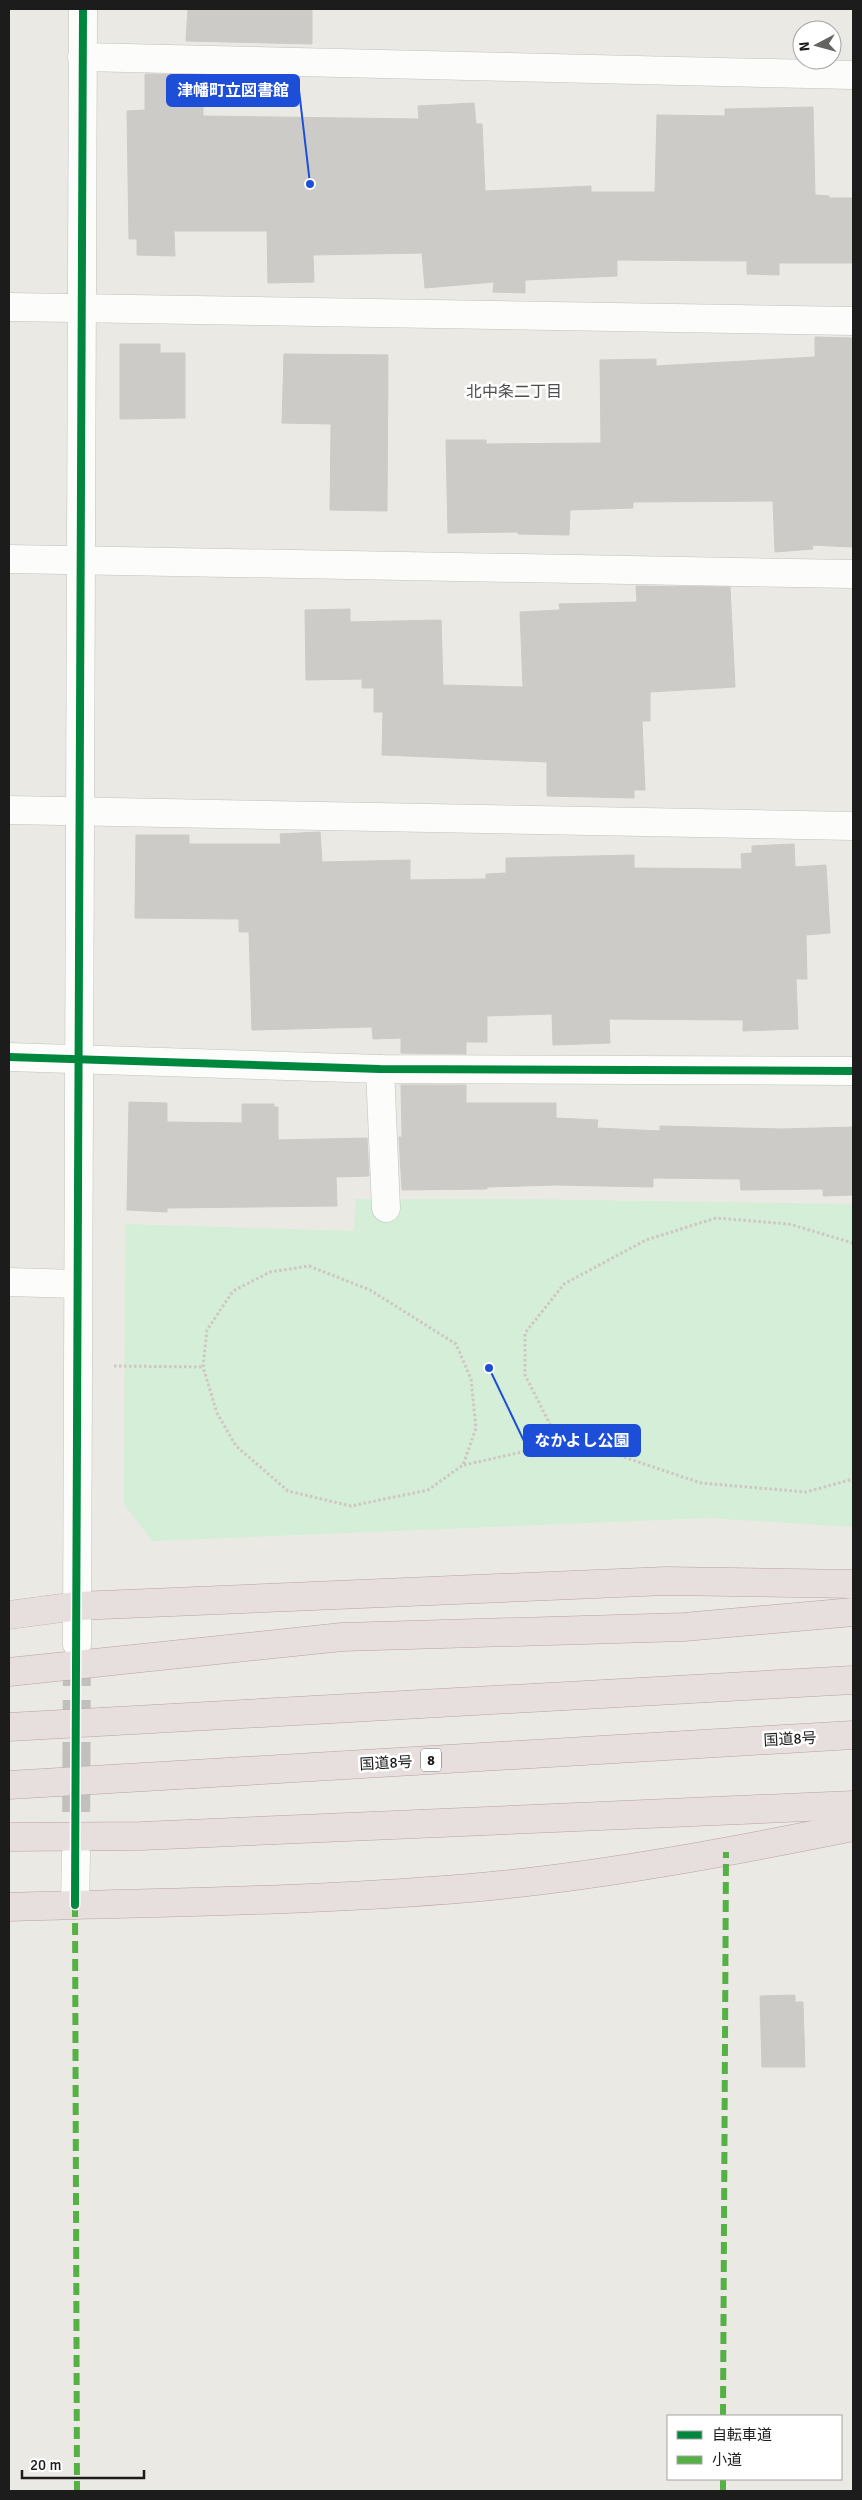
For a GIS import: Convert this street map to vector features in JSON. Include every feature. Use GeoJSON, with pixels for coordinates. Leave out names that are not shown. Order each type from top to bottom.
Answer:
{"type":"FeatureCollection","features":[{"type":"Feature","properties":{"kind":"highway"},"geometry":{"type":"LineString","coordinates":[[9,1615],[77,1606],[666,1581],[853,1584]]}},
{"type":"Feature","properties":{"kind":"highway"},"geometry":{"type":"LineString","coordinates":[[9,1672],[342,1637],[684,1627],[853,1612]]}},
{"type":"Feature","properties":{"kind":"highway"},"geometry":{"type":"LineString","coordinates":[[9,1727],[853,1680]]}},
{"type":"Feature","properties":{"kind":"highway","name":"国道8号"},"geometry":{"type":"LineString","coordinates":[[9,1786],[853,1735]]}},
{"type":"Feature","properties":{"kind":"highway"},"geometry":{"type":"LineString","coordinates":[[9,1837],[140,1836],[853,1805]]}},
{"type":"Feature","properties":{"kind":"highway"},"geometry":{"type":"LineString","coordinates":[[9,1907],[329,1897],[492,1886],[636,1867],[853,1827]]}},
{"type":"Feature","properties":{"kind":"street"},"geometry":{"type":"LineString","coordinates":[[77,1644],[83,9]]}},
{"type":"Feature","properties":{"kind":"street"},"geometry":{"type":"LineString","coordinates":[[82,57],[853,75]]}},
{"type":"Feature","properties":{"kind":"street"},"geometry":{"type":"LineString","coordinates":[[9,307],[853,321]]}},
{"type":"Feature","properties":{"kind":"street"},"geometry":{"type":"LineString","coordinates":[[9,559],[853,574]]}},
{"type":"Feature","properties":{"kind":"street"},"geometry":{"type":"LineString","coordinates":[[9,810],[853,826]]}},
{"type":"Feature","properties":{"kind":"street"},"geometry":{"type":"LineString","coordinates":[[9,1057],[380,1069],[853,1071]]}},
{"type":"Feature","properties":{"kind":"street"},"geometry":{"type":"LineString","coordinates":[[380,1069],[386,1208]]}},
{"type":"Feature","properties":{"kind":"street"},"geometry":{"type":"LineString","coordinates":[[9,1282],[77,1284]]}},
{"type":"Feature","properties":{"kind":"street"},"geometry":{"type":"LineString","coordinates":[[75,1905],[76,1854]]}},
{"type":"Feature","properties":{"kind":"path"},"geometry":{"type":"LineString","coordinates":[[853,1243],[789,1224],[716,1218],[646,1240],[564,1284],[525,1333],[525,1375],[555,1434],[700,1483],[806,1492],[853,1479]]}},
{"type":"Feature","properties":{"kind":"path"},"geometry":{"type":"LineString","coordinates":[[463,1465],[476,1428],[471,1379],[456,1344],[370,1290],[309,1266],[270,1272],[233,1291],[207,1330],[203,1367],[217,1413],[236,1446],[288,1491],[351,1506],[428,1490],[463,1465],[522,1452],[555,1434]]}},
{"type":"Feature","properties":{"kind":"path"},"geometry":{"type":"LineString","coordinates":[[110,1366],[203,1367]]}},
{"type":"Feature","properties":{"kind":"green space"},"geometry":{"type":"Polygon","coordinates":[[[356,1199],[516,1199],[853,1204],[853,1527],[708,1518],[152,1541],[124,1504],[125,1224],[354,1231],[356,1199]]]}},
{"type":"Feature","properties":{"kind":"building"},"geometry":{"type":"Polygon","coordinates":[[[188,9],[312,9],[312,44],[186,41],[188,9]]]}},
{"type":"Feature","properties":{"kind":"building"},"geometry":{"type":"Polygon","coordinates":[[[145,74],[203,75],[203,116],[419,119],[418,106],[474,103],[476,124],[482,124],[485,191],[591,186],[591,192],[655,192],[657,115],[725,116],[725,109],[813,107],[815,195],[829,196],[829,198],[853,198],[853,263],[779,263],[779,275],[747,274],[747,261],[617,260],[617,276],[525,280],[525,293],[493,292],[494,282],[425,288],[422,253],[313,255],[314,282],[268,283],[267,231],[174,231],[175,256],[137,255],[137,239],[129,239],[127,111],[145,110],[145,74]]]}},
{"type":"Feature","properties":{"kind":"building"},"geometry":{"type":"Polygon","coordinates":[[[815,337],[853,338],[853,547],[812,545],[813,549],[775,552],[773,501],[633,502],[633,508],[570,510],[569,535],[518,534],[518,532],[448,533],[446,440],[486,440],[486,444],[601,443],[600,360],[656,359],[656,366],[815,357],[815,337]]]}},
{"type":"Feature","properties":{"kind":"building"},"geometry":{"type":"Polygon","coordinates":[[[120,344],[160,344],[160,353],[185,353],[185,418],[120,419],[120,344]]]}},
{"type":"Feature","properties":{"kind":"building"},"geometry":{"type":"Polygon","coordinates":[[[284,354],[388,355],[387,511],[330,510],[331,424],[282,423],[284,354]]]}},
{"type":"Feature","properties":{"kind":"building"},"geometry":{"type":"Polygon","coordinates":[[[636,586],[730,587],[735,687],[650,692],[650,721],[642,721],[645,790],[634,790],[634,798],[547,796],[547,762],[382,755],[383,712],[374,712],[374,688],[362,688],[362,679],[306,680],[305,610],[350,609],[350,622],[441,620],[443,685],[523,687],[520,612],[560,610],[559,604],[637,602],[636,586]]]}},
{"type":"Feature","properties":{"kind":"building"},"geometry":{"type":"Polygon","coordinates":[[[320,832],[322,862],[410,860],[410,880],[486,879],[486,874],[506,873],[506,858],[634,855],[634,868],[742,869],[741,854],[752,853],[752,846],[794,844],[795,867],[826,865],[830,933],[806,935],[807,979],[796,979],[798,1029],[743,1031],[743,1020],[609,1019],[610,1043],[553,1045],[552,1014],[487,1016],[487,1042],[466,1042],[466,1054],[401,1053],[401,1038],[373,1039],[372,1027],[252,1030],[249,932],[239,932],[239,919],[135,918],[136,835],[189,835],[189,844],[281,844],[280,834],[320,832]]]}},
{"type":"Feature","properties":{"kind":"building"},"geometry":{"type":"Polygon","coordinates":[[[401,1085],[466,1085],[466,1103],[556,1103],[556,1118],[598,1120],[597,1128],[660,1131],[660,1126],[781,1129],[853,1127],[853,1195],[823,1196],[823,1189],[741,1190],[740,1179],[653,1178],[653,1187],[556,1185],[487,1187],[487,1189],[402,1190],[399,1137],[402,1137],[401,1085]]]}},
{"type":"Feature","properties":{"kind":"building"},"geometry":{"type":"Polygon","coordinates":[[[129,1102],[167,1103],[167,1122],[242,1123],[242,1104],[274,1104],[274,1107],[278,1107],[278,1140],[367,1138],[369,1176],[336,1177],[337,1206],[167,1208],[167,1212],[127,1210],[129,1102]]]}},
{"type":"Feature","properties":{"kind":"building"},"geometry":{"type":"Polygon","coordinates":[[[795,1995],[795,2002],[803,2002],[805,2067],[762,2067],[760,1996],[795,1995]]]}},
{"type":"Feature","properties":{"kind":"tunnel"},"geometry":{"type":"LineString","coordinates":[[76,1854],[77,1644]]}},
{"type":"Feature","properties":{"kind":"marked path"},"geometry":{"type":"LineString","coordinates":[[723,2415],[726,1852]]}},
{"type":"Feature","properties":{"kind":"marked path"},"geometry":{"type":"LineString","coordinates":[[75,1905],[77,2491]]}},
{"type":"Feature","properties":{"kind":"marked path"},"geometry":{"type":"LineString","coordinates":[[723,2480],[723,2491]]}},
{"type":"Feature","properties":{"kind":"cycle path"},"geometry":{"type":"LineString","coordinates":[[75,1905],[83,9]]}},
{"type":"Feature","properties":{"kind":"cycle path"},"geometry":{"type":"LineString","coordinates":[[9,1057],[380,1069],[853,1071]]}},
{"type":"Feature","properties":{"kind":"place","name":"津幡町立図書館"},"geometry":{"type":"Point","coordinates":[310,184]}},
{"type":"Feature","properties":{"kind":"place","name":"なかよし公園"},"geometry":{"type":"Point","coordinates":[489,1368]}},
{"type":"Feature","properties":{"kind":"district","name":"北中条二丁目"},"geometry":{"type":"Point","coordinates":[514,392]}}]}
